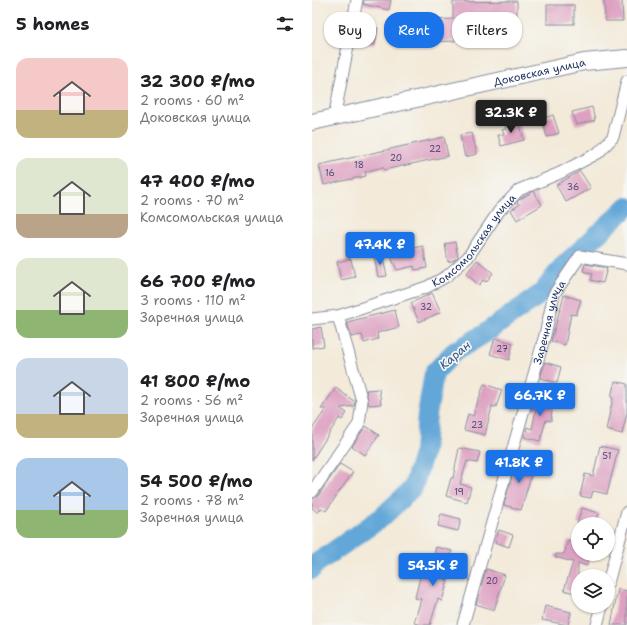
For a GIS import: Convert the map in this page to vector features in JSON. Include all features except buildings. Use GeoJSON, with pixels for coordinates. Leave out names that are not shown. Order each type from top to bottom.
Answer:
{"type":"FeatureCollection","features":[{"type":"Feature","properties":{"kind":"main road","name":"Доковская улица"},"geometry":{"type":"LineString","coordinates":[[312,122],[584,62],[627,58]]}},
{"type":"Feature","properties":{"kind":"street"},"geometry":{"type":"LineString","coordinates":[[334,118],[357,0]]}},
{"type":"Feature","properties":{"kind":"street","name":"Комсомольская улица"},"geometry":{"type":"LineString","coordinates":[[312,320],[338,316],[427,287],[447,276],[468,257],[499,211],[518,190],[560,173],[598,153],[613,138],[627,81]]}},
{"type":"Feature","properties":{"kind":"street","name":"Заречная улица"},"geometry":{"type":"LineString","coordinates":[[463,625],[545,335],[554,294],[580,256],[627,264]]}},
{"type":"Feature","properties":{"kind":"street"},"geometry":{"type":"LineString","coordinates":[[312,492],[359,424],[362,401],[338,316]]}},
{"type":"Feature","properties":{"kind":"street"},"geometry":{"type":"LineString","coordinates":[[612,569],[627,512]]}},
{"type":"Feature","properties":{"kind":"street"},"geometry":{"type":"LineString","coordinates":[[597,625],[600,613]]}},
{"type":"Feature","properties":{"kind":"waterway","name":"Каран"},"geometry":{"type":"LineString","coordinates":[[312,569],[314,565],[381,518],[413,488],[424,451],[427,415],[434,373],[454,352],[484,334],[542,293],[562,267],[627,207]]}}]}
